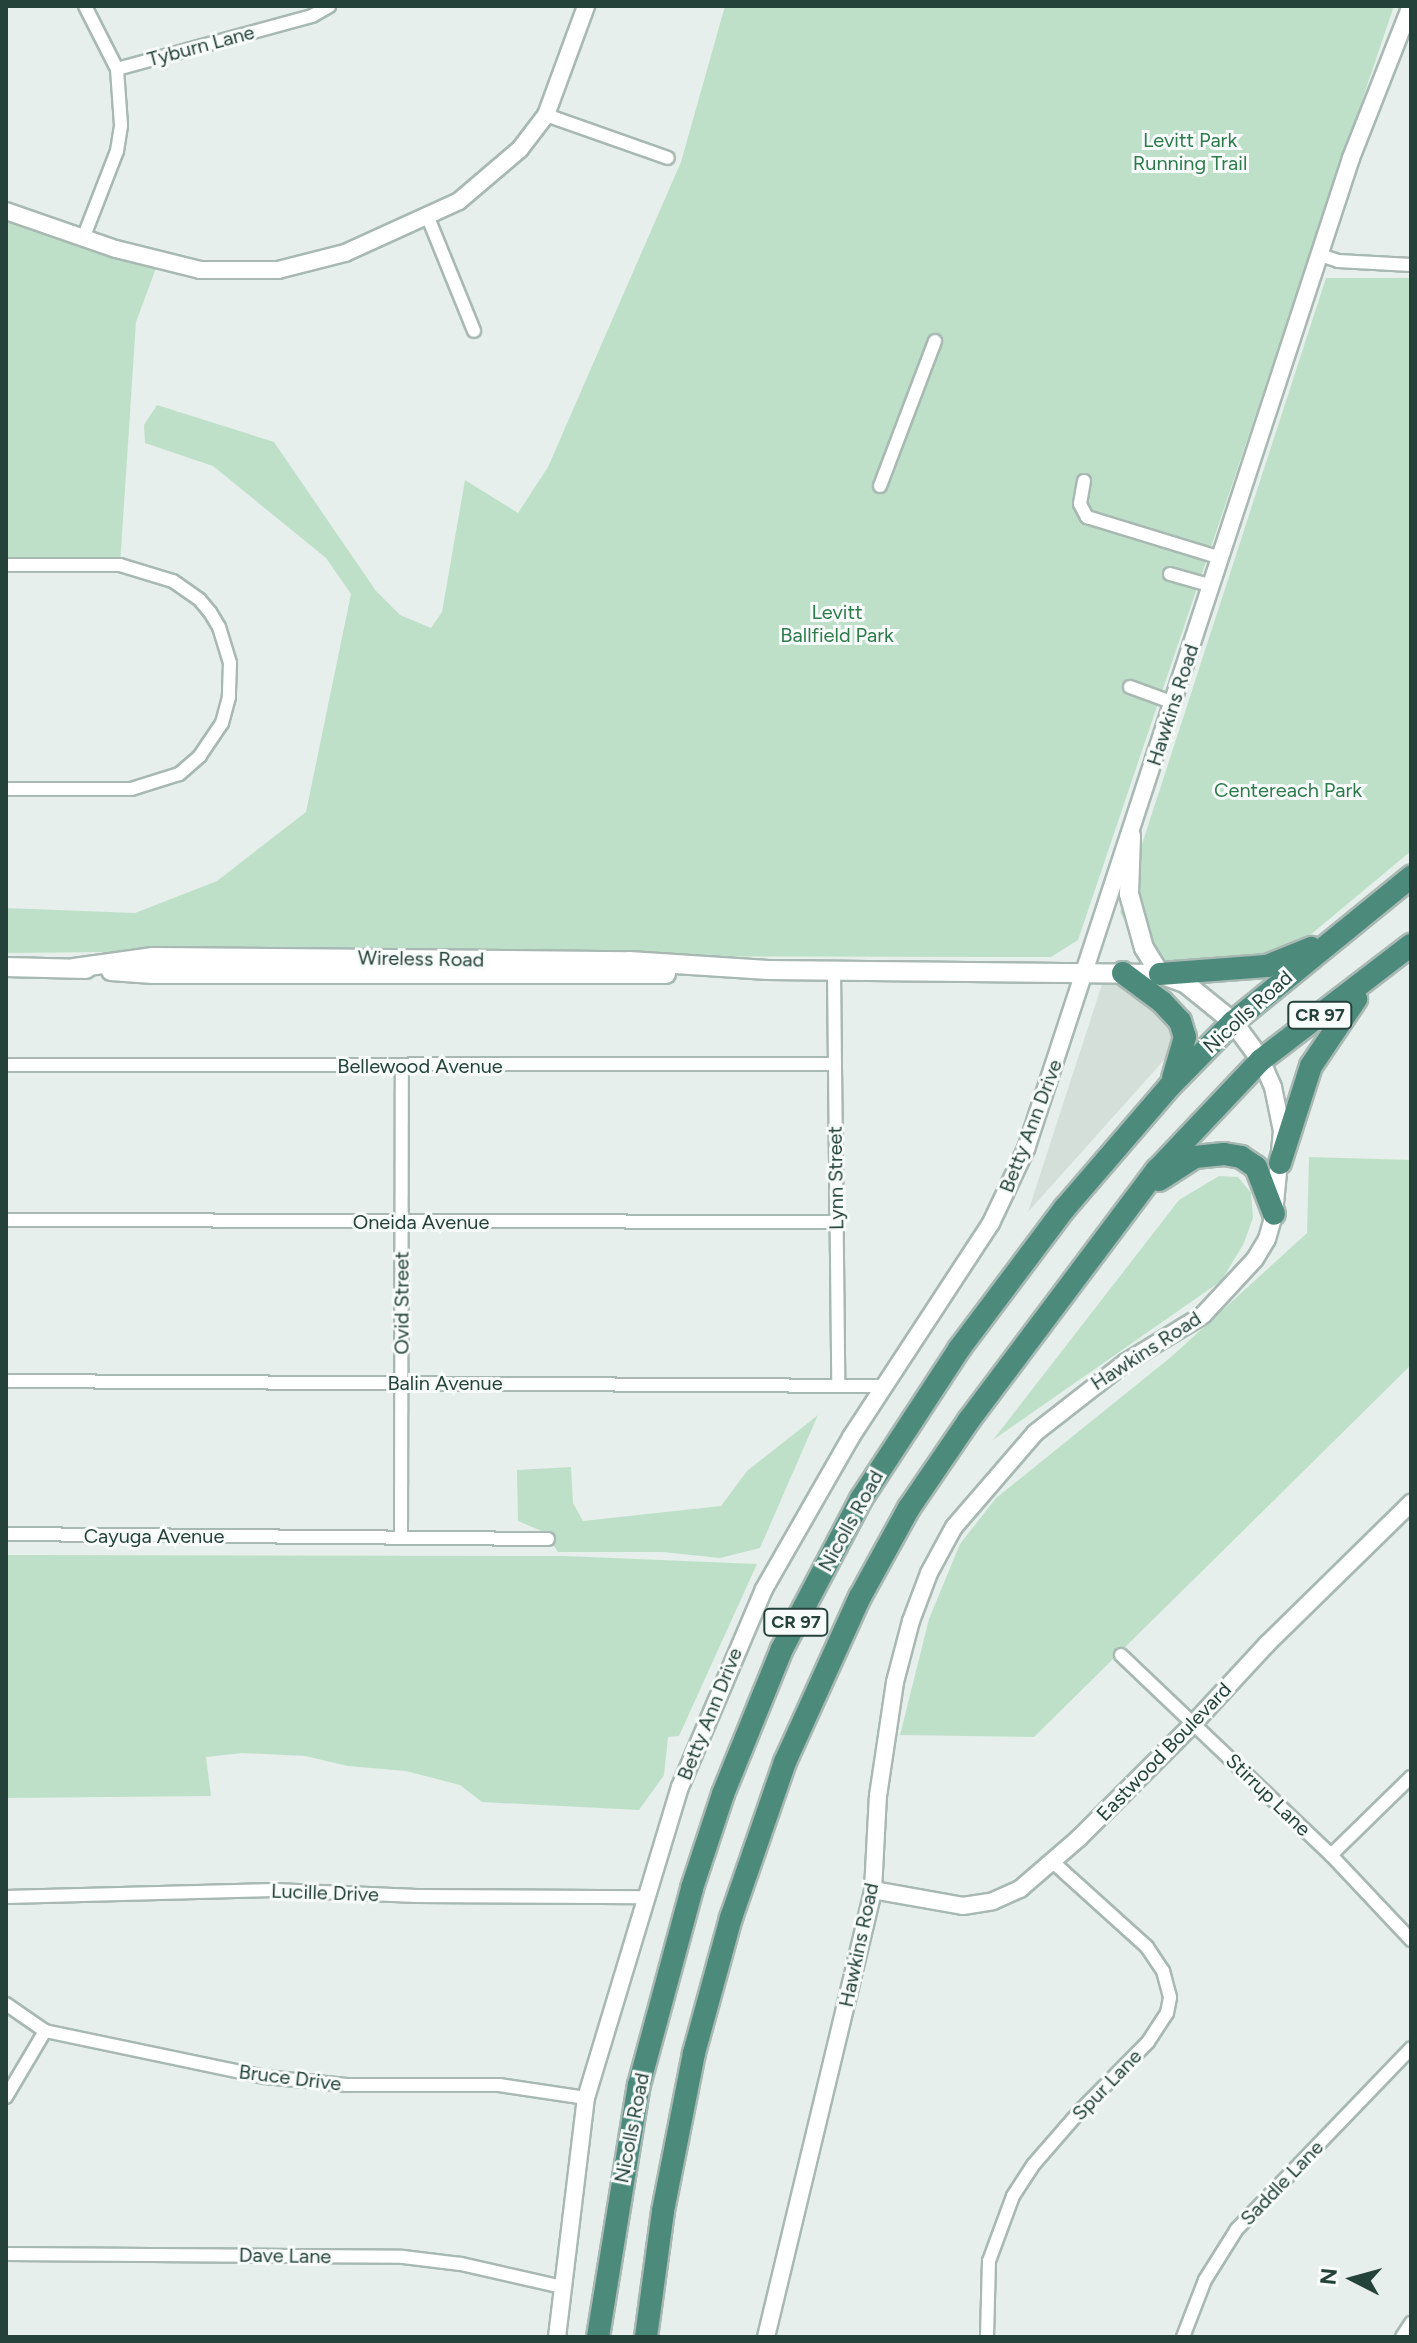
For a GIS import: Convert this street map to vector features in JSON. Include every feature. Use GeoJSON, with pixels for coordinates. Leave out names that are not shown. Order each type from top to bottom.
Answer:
{"type":"FeatureCollection","features":[{"type":"Feature","properties":{"kind":"highway","name":"Nicolls Road"},"geometry":{"type":"LineString","coordinates":[[598,2337],[639,2085],[666,1979],[723,1794],[782,1649],[861,1499],[959,1349],[1065,1208],[1170,1086],[1233,1022],[1331,939],[1411,877]]}},
{"type":"Feature","properties":{"kind":"highway"},"geometry":{"type":"LineString","coordinates":[[1160,974],[1267,966],[1331,939]]}},
{"type":"Feature","properties":{"kind":"highway","name":"CR 97"},"geometry":{"type":"LineString","coordinates":[[646,2337],[663,2211],[694,2053],[731,1918],[785,1762],[830,1657],[909,1508],[969,1420],[1138,1194],[1261,1060],[1411,945]]}},
{"type":"Feature","properties":{"kind":"highway"},"geometry":{"type":"LineString","coordinates":[[1280,1163],[1311,1066],[1339,1019],[1379,970]]}},
{"type":"Feature","properties":{"kind":"highway"},"geometry":{"type":"LineString","coordinates":[[1123,973],[1162,1002],[1180,1021],[1185,1037],[1182,1055],[1170,1086]]}},
{"type":"Feature","properties":{"kind":"highway"},"geometry":{"type":"LineString","coordinates":[[1138,1194],[1195,1157],[1224,1154],[1241,1157],[1256,1167],[1274,1214]]}},
{"type":"Feature","properties":{"kind":"main road"},"geometry":{"type":"LineString","coordinates":[[1131,836],[1129,894],[1144,948],[1160,974]]}},
{"type":"Feature","properties":{"kind":"main road","name":"Wireless Road"},"geometry":{"type":"LineString","coordinates":[[6,967],[153,974],[626,975],[768,970],[1087,971]]}},
{"type":"Feature","properties":{"kind":"main road","name":"Hawkins Road"},"geometry":{"type":"LineString","coordinates":[[1087,971],[1160,974],[1185,983],[1233,1022],[1261,1060]]}},
{"type":"Feature","properties":{"kind":"street"},"geometry":{"type":"LineString","coordinates":[[84,236],[117,151],[121,125],[117,69],[85,6]]}},
{"type":"Feature","properties":{"kind":"street","name":"Tyburn Lane"},"geometry":{"type":"LineString","coordinates":[[117,69],[312,16],[329,6]]}},
{"type":"Feature","properties":{"kind":"street"},"geometry":{"type":"LineString","coordinates":[[6,211],[180,266],[258,272],[345,253],[459,201],[520,149],[546,115],[586,6]]}},
{"type":"Feature","properties":{"kind":"street","name":"Hawkins Road"},"geometry":{"type":"LineString","coordinates":[[1087,971],[1351,158],[1411,6]]}},
{"type":"Feature","properties":{"kind":"street"},"geometry":{"type":"LineString","coordinates":[[546,115],[668,158]]}},
{"type":"Feature","properties":{"kind":"street"},"geometry":{"type":"LineString","coordinates":[[427,215],[474,331]]}},
{"type":"Feature","properties":{"kind":"street"},"geometry":{"type":"LineString","coordinates":[[1320,255],[1338,261],[1411,265]]}},
{"type":"Feature","properties":{"kind":"street"},"geometry":{"type":"LineString","coordinates":[[880,486],[935,341]]}},
{"type":"Feature","properties":{"kind":"street"},"geometry":{"type":"LineString","coordinates":[[1084,481],[1080,504],[1087,517],[1221,558]]}},
{"type":"Feature","properties":{"kind":"street"},"geometry":{"type":"LineString","coordinates":[[6,565],[120,565],[173,581],[199,599],[210,612],[219,627],[230,663],[229,697],[222,723],[200,756],[179,774],[131,789],[6,789]]}},
{"type":"Feature","properties":{"kind":"street"},"geometry":{"type":"LineString","coordinates":[[1170,574],[1212,586]]}},
{"type":"Feature","properties":{"kind":"street"},"geometry":{"type":"LineString","coordinates":[[1130,687],[1174,703]]}},
{"type":"Feature","properties":{"kind":"street","name":"Lynn Street"},"geometry":{"type":"LineString","coordinates":[[834,971],[838,1385]]}},
{"type":"Feature","properties":{"kind":"street","name":"Betty Ann Drive"},"geometry":{"type":"LineString","coordinates":[[557,2337],[586,2098],[680,1787],[745,1630],[823,1484],[948,1291],[1007,1193],[1026,1149],[1087,971]]}},
{"type":"Feature","properties":{"kind":"street","name":"Hawkins Road"},"geometry":{"type":"LineString","coordinates":[[766,2337],[873,1890],[878,1796],[895,1682],[911,1621],[929,1573],[954,1527],[1035,1433],[1126,1362],[1203,1315],[1255,1259],[1267,1239],[1274,1214],[1282,1131],[1273,1087],[1261,1060]]}},
{"type":"Feature","properties":{"kind":"street","name":"Bellewood Avenue"},"geometry":{"type":"LineString","coordinates":[[6,1065],[835,1064]]}},
{"type":"Feature","properties":{"kind":"street","name":"Ovid Street"},"geometry":{"type":"LineString","coordinates":[[401,1537],[402,1066]]}},
{"type":"Feature","properties":{"kind":"street","name":"Oneida Avenue"},"geometry":{"type":"LineString","coordinates":[[6,1220],[837,1222]]}},
{"type":"Feature","properties":{"kind":"street","name":"Balin Avenue"},"geometry":{"type":"LineString","coordinates":[[6,1381],[884,1386]]}},
{"type":"Feature","properties":{"kind":"street","name":"Eastwood Boulevard"},"geometry":{"type":"LineString","coordinates":[[873,1890],[948,1904],[980,1904],[1020,1889],[1054,1863],[1193,1724],[1267,1644],[1411,1503]]}},
{"type":"Feature","properties":{"kind":"street","name":"Cayuga Avenue"},"geometry":{"type":"LineString","coordinates":[[6,1534],[401,1537]]}},
{"type":"Feature","properties":{"kind":"street"},"geometry":{"type":"LineString","coordinates":[[401,1537],[548,1539]]}},
{"type":"Feature","properties":{"kind":"street","name":"Stirrup Lane"},"geometry":{"type":"LineString","coordinates":[[1121,1655],[1331,1855],[1411,1940]]}},
{"type":"Feature","properties":{"kind":"street"},"geometry":{"type":"LineString","coordinates":[[1331,1855],[1411,1777]]}},
{"type":"Feature","properties":{"kind":"street","name":"Spur Lane"},"geometry":{"type":"LineString","coordinates":[[987,2337],[989,2261],[1013,2196],[1034,2164],[1148,2042],[1167,2013],[1170,1997],[1163,1971],[1147,1947],[1054,1863]]}},
{"type":"Feature","properties":{"kind":"street","name":"Lucille Drive"},"geometry":{"type":"LineString","coordinates":[[6,1897],[274,1890],[417,1896],[645,1897]]}},
{"type":"Feature","properties":{"kind":"street","name":"Bruce Drive"},"geometry":{"type":"LineString","coordinates":[[6,2004],[45,2031],[203,2065],[307,2082],[499,2085],[586,2098]]}},
{"type":"Feature","properties":{"kind":"street"},"geometry":{"type":"LineString","coordinates":[[6,2097],[45,2031]]}},
{"type":"Feature","properties":{"kind":"street","name":"Saddle Lane"},"geometry":{"type":"LineString","coordinates":[[1183,2337],[1205,2280],[1237,2229],[1411,2048]]}},
{"type":"Feature","properties":{"kind":"street","name":"Dave Lane"},"geometry":{"type":"LineString","coordinates":[[6,2254],[403,2257],[461,2264],[562,2287]]}},
{"type":"Feature","properties":{"kind":"street"},"geometry":{"type":"LineString","coordinates":[[1402,2337],[1411,2323]]}},
{"type":"Feature","properties":{"kind":"shaded area"},"geometry":{"type":"Polygon","coordinates":[[[1105,975],[1161,1003],[1182,1040],[1028,1212],[1105,975]]]}},
{"type":"Feature","properties":{"kind":"green space","name":"Levitt Ballfield Park"},"geometry":{"type":"Polygon","coordinates":[[[725,6],[1394,6],[1078,940],[1051,957],[400,956],[400,949],[6,953],[6,908],[135,913],[217,881],[306,812],[351,594],[326,558],[213,466],[145,443],[144,425],[157,405],[274,442],[376,591],[400,615],[431,628],[442,612],[465,480],[518,513],[548,467],[681,162],[725,6]]]}},
{"type":"Feature","properties":{"kind":"green space"},"geometry":{"type":"Polygon","coordinates":[[[6,211],[159,260],[136,322],[120,565],[6,565],[6,211]]]}},
{"type":"Feature","properties":{"kind":"green space","name":"Centereach Park"},"geometry":{"type":"Polygon","coordinates":[[[1326,278],[1411,278],[1411,851],[1291,951],[1270,961],[1182,967],[1153,961],[1138,947],[1120,912],[1326,278]]]}},
{"type":"Feature","properties":{"kind":"green space"},"geometry":{"type":"Polygon","coordinates":[[[1309,1157],[1411,1160],[1411,1365],[1034,1737],[900,1735],[929,1619],[960,1544],[996,1498],[1171,1357],[1307,1233],[1309,1157]]]}},
{"type":"Feature","properties":{"kind":"green space"},"geometry":{"type":"Polygon","coordinates":[[[1219,1176],[1238,1177],[1251,1193],[1253,1218],[1243,1245],[1221,1281],[993,1440],[1179,1200],[1219,1176]]]}},
{"type":"Feature","properties":{"kind":"green space"},"geometry":{"type":"Polygon","coordinates":[[[818,1415],[760,1548],[720,1558],[663,1552],[558,1552],[544,1532],[518,1521],[517,1470],[571,1467],[573,1503],[583,1521],[721,1506],[747,1471],[818,1415]]]}},
{"type":"Feature","properties":{"kind":"green space"},"geometry":{"type":"Polygon","coordinates":[[[6,1555],[564,1556],[757,1564],[679,1736],[668,1737],[664,1775],[639,1810],[482,1802],[460,1785],[406,1771],[348,1766],[305,1756],[242,1753],[206,1757],[211,1796],[6,1798],[6,1555]]]}},
{"type":"Feature","properties":{"kind":"park label","name":"Levitt Park Running Trail"},"geometry":{"type":"Point","coordinates":[1190,152]}}]}
